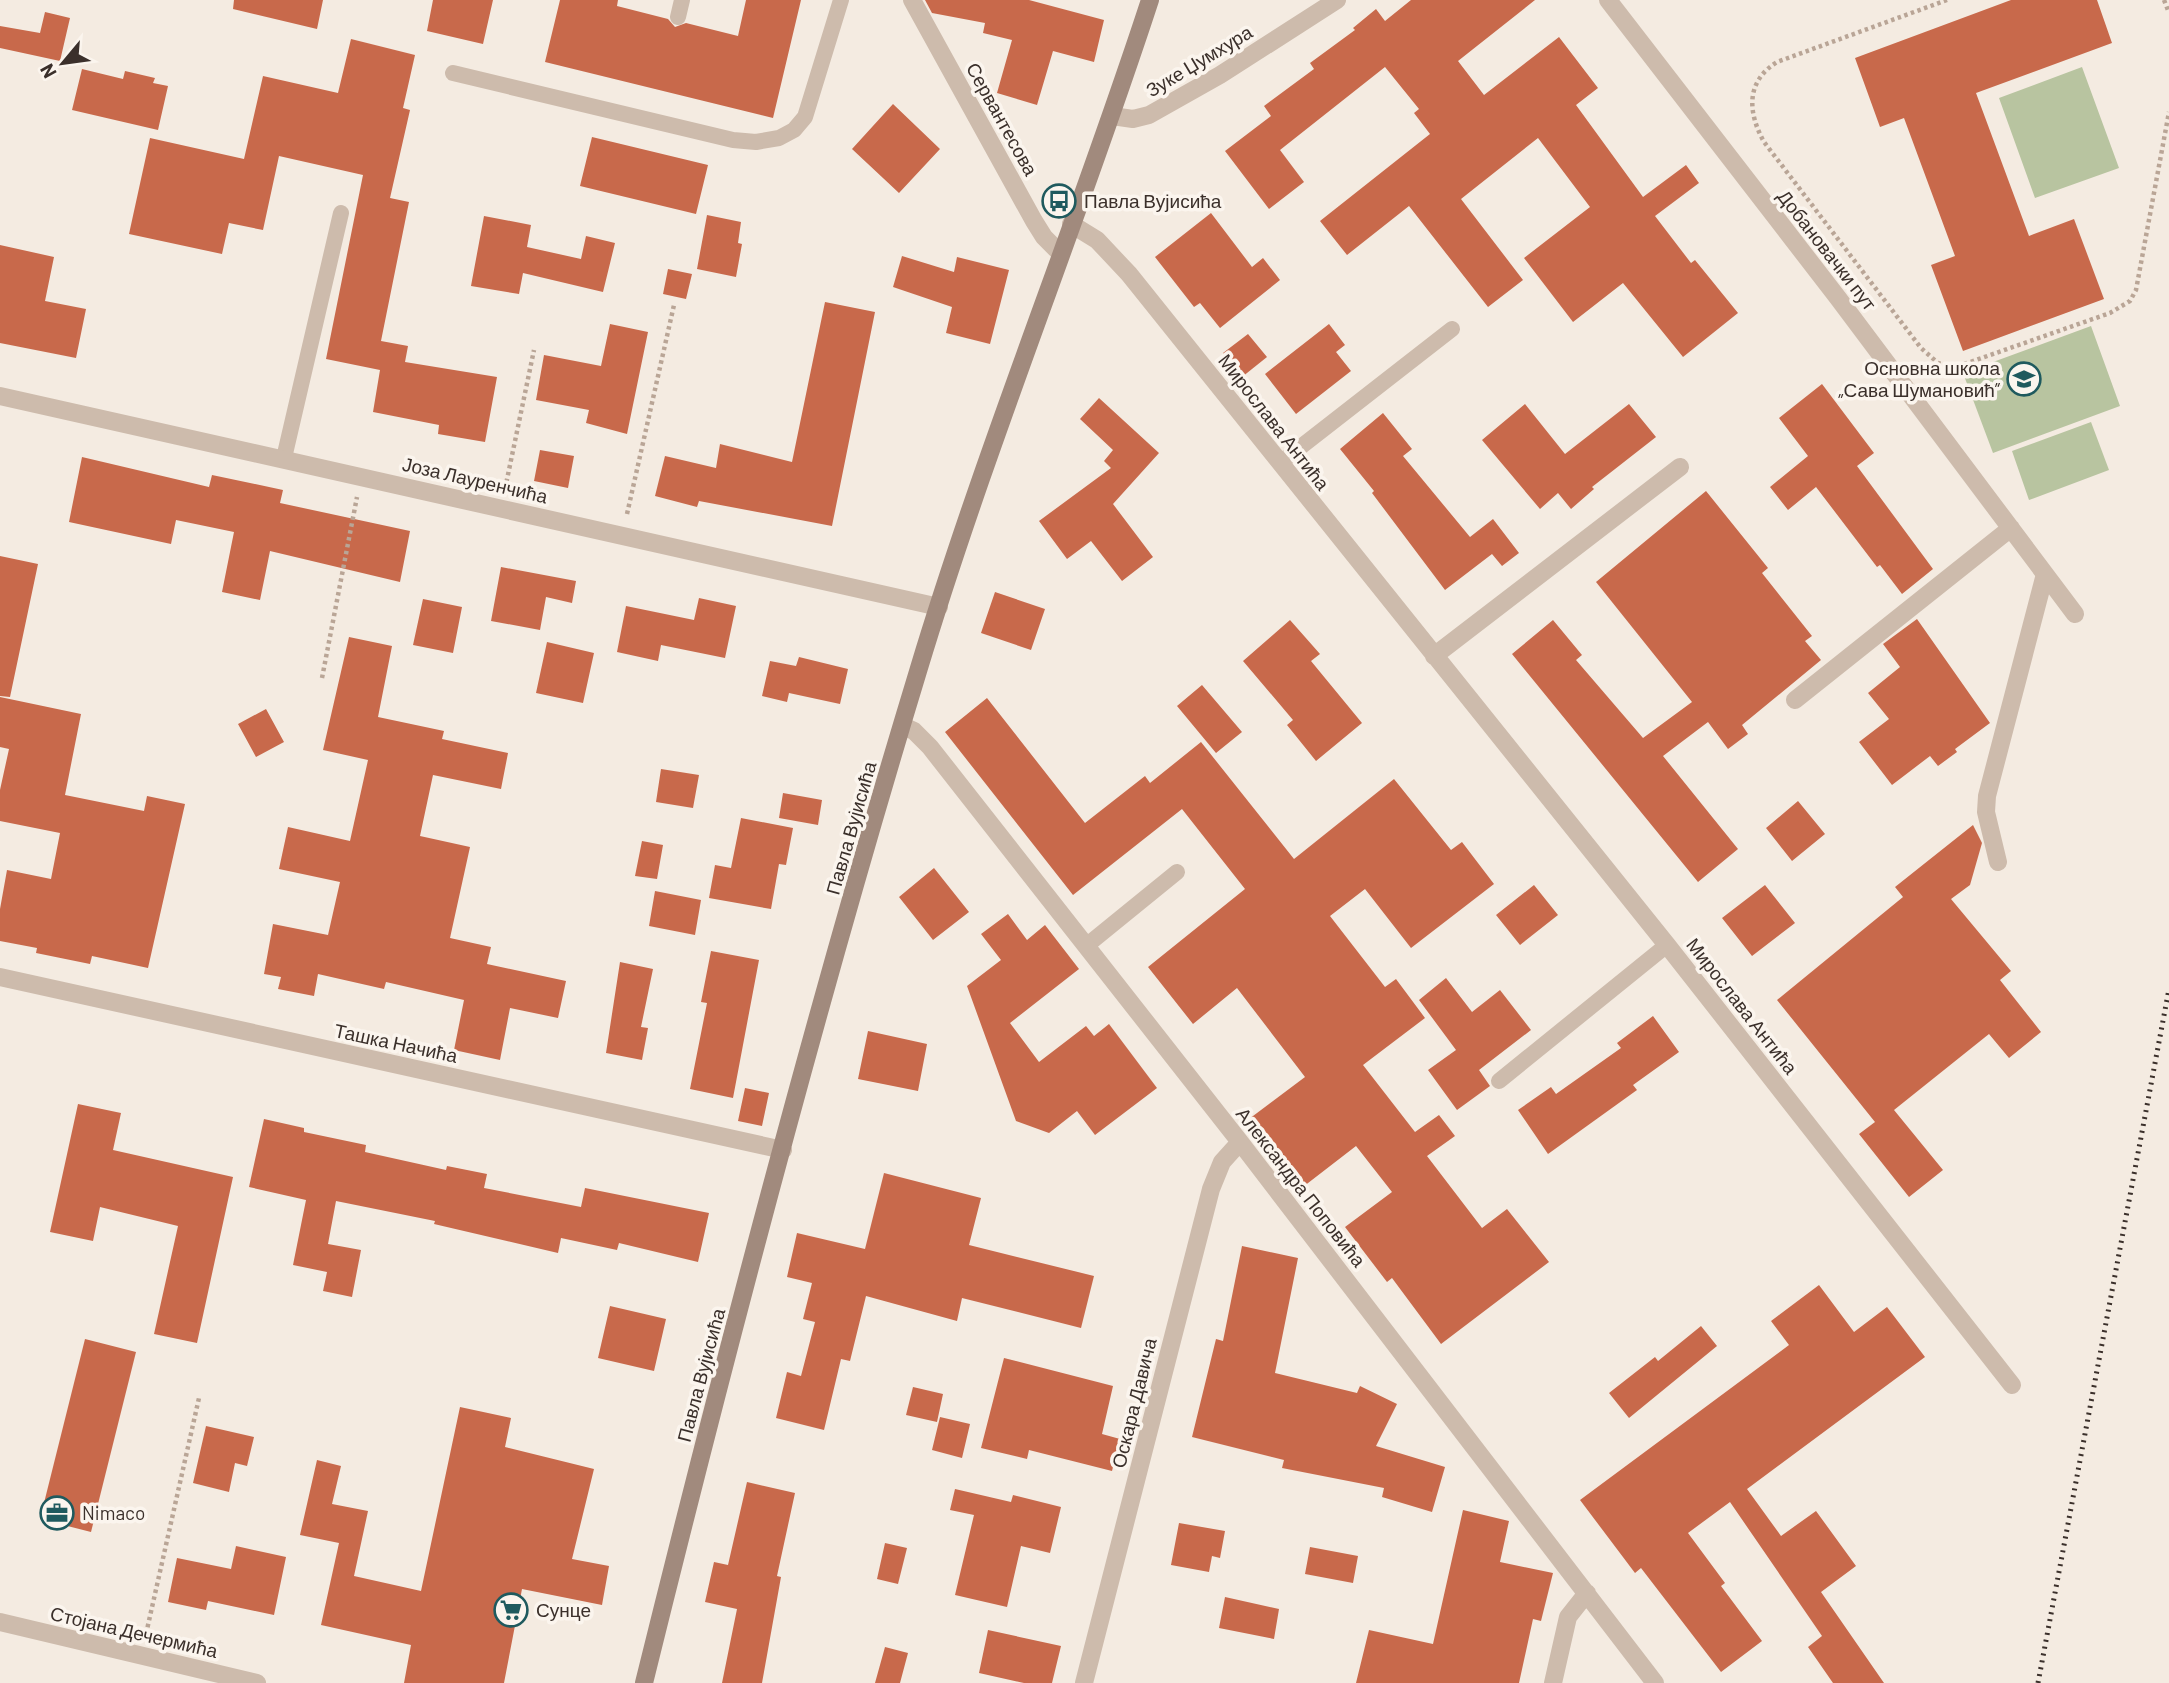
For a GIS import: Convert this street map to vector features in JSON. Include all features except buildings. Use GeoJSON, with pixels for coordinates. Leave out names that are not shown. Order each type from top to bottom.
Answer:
{"type":"FeatureCollection","features":[{"type":"Feature","properties":{"kind":"street","name":"Сервантесова"},"geometry":{"type":"LineString","coordinates":[[912,0],[1034,221],[1044,237],[1060,253]]}},
{"type":"Feature","properties":{"kind":"street","name":"Павла Вујисића"},"geometry":{"type":"LineString","coordinates":[[644,1683],[698,1467],[783,1150],[903,726],[939,607],[1060,253],[1112,116],[1150,0]]}},
{"type":"Feature","properties":{"kind":"street","name":"Зуке Џумхура"},"geometry":{"type":"LineString","coordinates":[[1112,116],[1133,119],[1149,116],[1220,75],[1337,0]]}},
{"type":"Feature","properties":{"kind":"street","name":"Добановачки пут"},"geometry":{"type":"LineString","coordinates":[[1608,0],[2075,614]]}},
{"type":"Feature","properties":{"kind":"street","name":"Мирослава Антића"},"geometry":{"type":"LineString","coordinates":[[1072,224],[1097,240],[1129,274],[1667,945],[2012,1385]]}},
{"type":"Feature","properties":{"kind":"street","name":"Јоза Лауренчића"},"geometry":{"type":"LineString","coordinates":[[0,396],[939,607]]}},
{"type":"Feature","properties":{"kind":"street"},"geometry":{"type":"LineString","coordinates":[[1434,656],[1679,467]]}},
{"type":"Feature","properties":{"kind":"street"},"geometry":{"type":"LineString","coordinates":[[1795,700],[2011,528]]}},
{"type":"Feature","properties":{"kind":"street"},"geometry":{"type":"LineString","coordinates":[[1998,862],[1986,812],[1987,796],[2045,574]]}},
{"type":"Feature","properties":{"kind":"street","name":"Александра Поповића"},"geometry":{"type":"LineString","coordinates":[[903,726],[930,747],[1240,1142],[1655,1683]]}},
{"type":"Feature","properties":{"kind":"street","name":"Ташка Начића"},"geometry":{"type":"LineString","coordinates":[[0,977],[783,1150]]}},
{"type":"Feature","properties":{"kind":"street","name":"Оскара Давича"},"geometry":{"type":"LineString","coordinates":[[1084,1683],[1211,1189],[1222,1162],[1240,1142]]}},
{"type":"Feature","properties":{"kind":"street"},"geometry":{"type":"LineString","coordinates":[[1553,1683],[1568,1617],[1587,1593]]}},
{"type":"Feature","properties":{"kind":"street","name":"Стојана Дечермића"},"geometry":{"type":"LineString","coordinates":[[0,1622],[257,1683]]}},
{"type":"Feature","properties":{"kind":"lane"},"geometry":{"type":"LineString","coordinates":[[678,17],[682,0]]}},
{"type":"Feature","properties":{"kind":"lane"},"geometry":{"type":"LineString","coordinates":[[453,73],[714,138],[766,141],[794,130],[805,117],[841,0]]}},
{"type":"Feature","properties":{"kind":"lane"},"geometry":{"type":"LineString","coordinates":[[284,458],[341,213]]}},
{"type":"Feature","properties":{"kind":"lane"},"geometry":{"type":"LineString","coordinates":[[1280,463],[1452,328]]}},
{"type":"Feature","properties":{"kind":"lane"},"geometry":{"type":"LineString","coordinates":[[1086,946],[1177,872]]}},
{"type":"Feature","properties":{"kind":"lane"},"geometry":{"type":"LineString","coordinates":[[1499,1081],[1667,945]]}},
{"type":"Feature","properties":{"kind":"path"},"geometry":{"type":"LineString","coordinates":[[1947,0],[1777,62],[1759,78],[1750,103],[1751,113],[1765,142],[1913,338],[1938,363],[1956,367],[2110,313],[2130,301],[2141,270],[2169,112]]}},
{"type":"Feature","properties":{"kind":"path"},"geometry":{"type":"LineString","coordinates":[[2164,0],[2169,13]]}},
{"type":"Feature","properties":{"kind":"path"},"geometry":{"type":"LineString","coordinates":[[622,535],[674,305]]}},
{"type":"Feature","properties":{"kind":"path"},"geometry":{"type":"LineString","coordinates":[[501,507],[534,350]]}},
{"type":"Feature","properties":{"kind":"path"},"geometry":{"type":"LineString","coordinates":[[321,678],[361,476]]}},
{"type":"Feature","properties":{"kind":"path"},"geometry":{"type":"LineString","coordinates":[[141,1655],[199,1398]]}},
{"type":"Feature","properties":{"kind":"green space"},"geometry":{"type":"Polygon","coordinates":[[[2082,67],[2119,168],[2035,198],[1999,98],[2082,67]]]}},
{"type":"Feature","properties":{"kind":"green space"},"geometry":{"type":"Polygon","coordinates":[[[2091,326],[2120,406],[1993,453],[1963,373],[2091,326]]]}},
{"type":"Feature","properties":{"kind":"green space"},"geometry":{"type":"Polygon","coordinates":[[[2091,422],[2109,470],[2029,500],[2012,451],[2091,422]]]}},
{"type":"Feature","properties":{"kind":"railway"},"geometry":{"type":"LineString","coordinates":[[2038,1683],[2169,989]]}},
{"type":"Feature","properties":{"kind":"place","name":"Павла Вујисића"},"geometry":{"type":"Point","coordinates":[1059,201]}},
{"type":"Feature","properties":{"kind":"place","name":"Основна школа „Сава Шумановић”"},"geometry":{"type":"Point","coordinates":[2024,379]}},
{"type":"Feature","properties":{"kind":"place","name":"Nimaco"},"geometry":{"type":"Point","coordinates":[57,1513]}},
{"type":"Feature","properties":{"kind":"place","name":"Сунце"},"geometry":{"type":"Point","coordinates":[511,1610]}}]}
